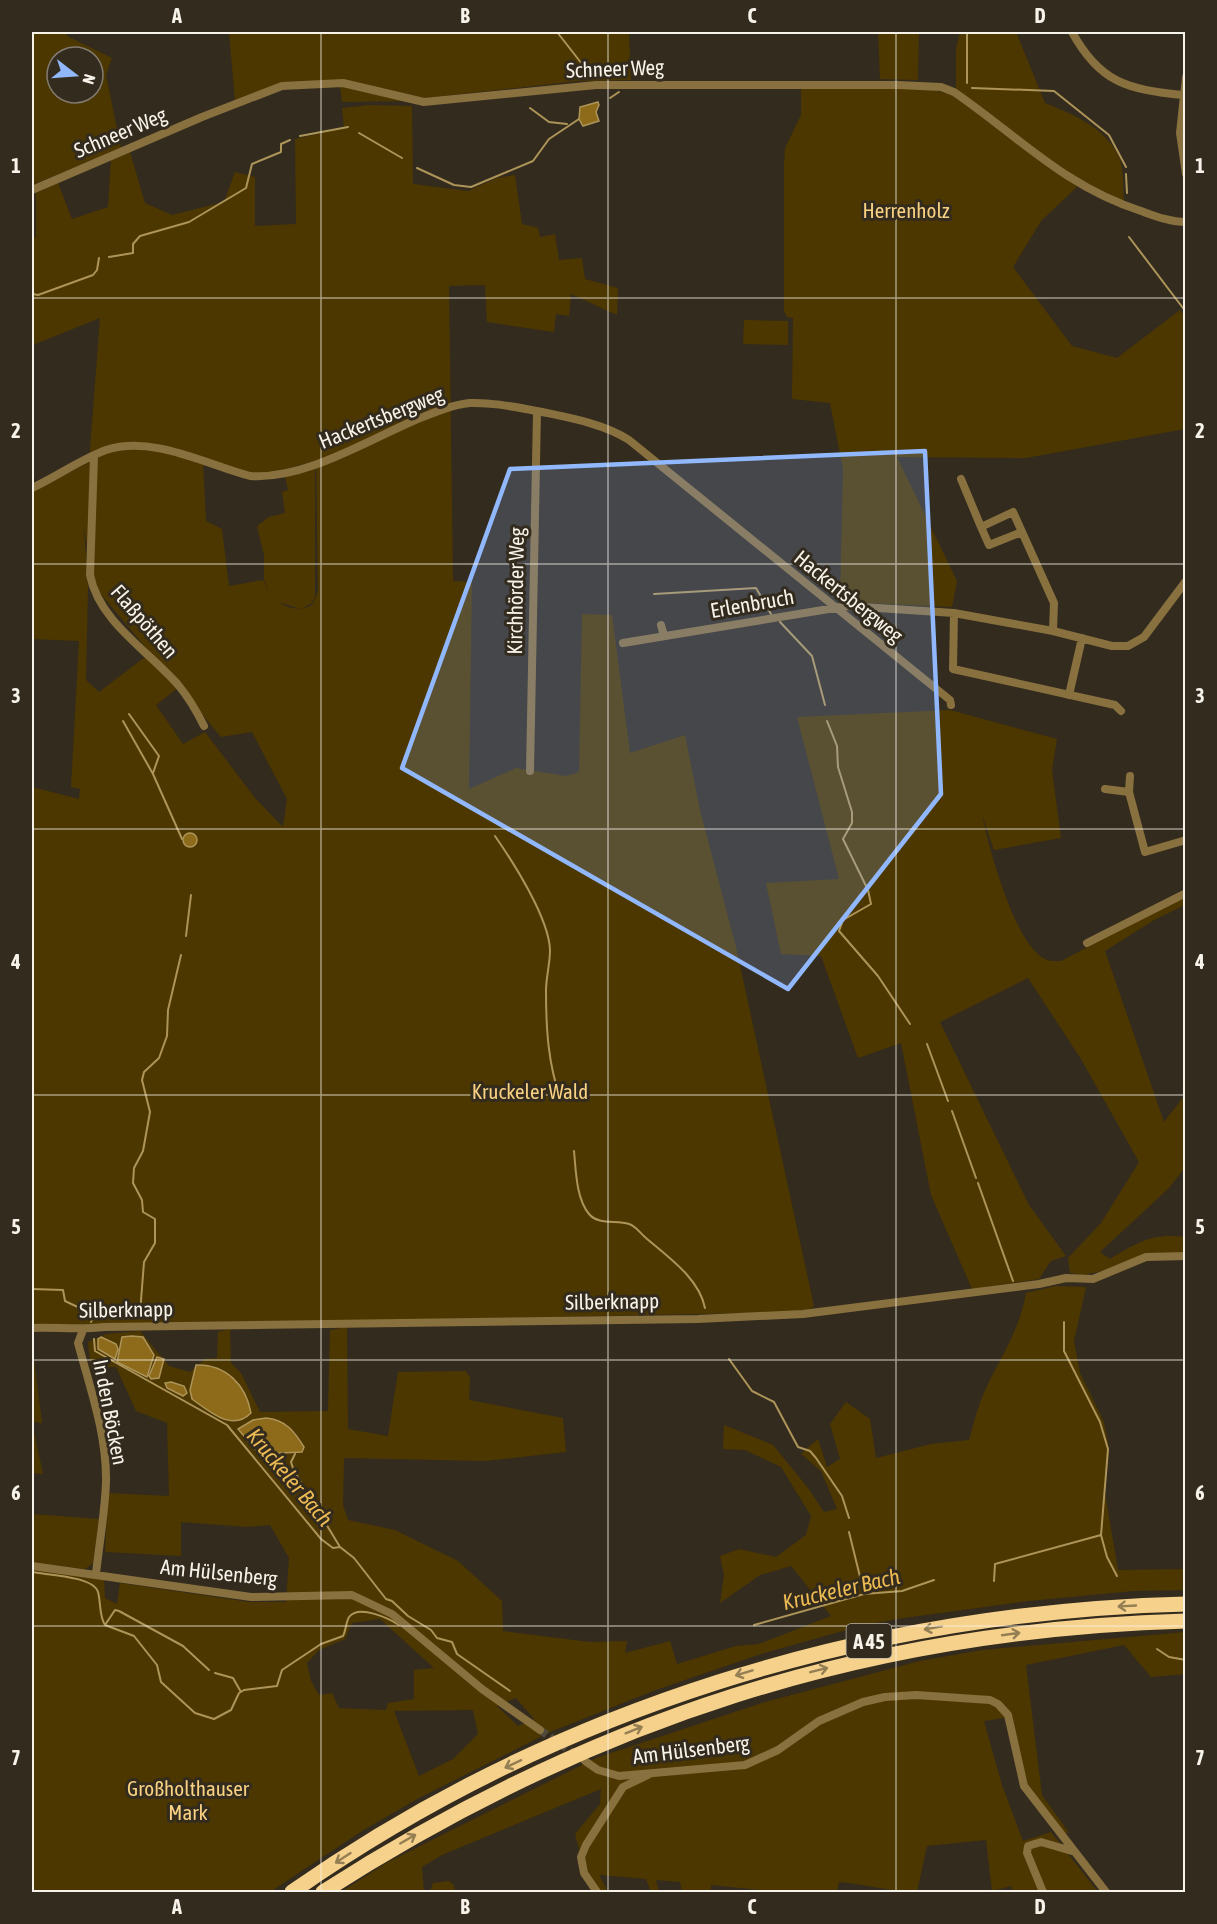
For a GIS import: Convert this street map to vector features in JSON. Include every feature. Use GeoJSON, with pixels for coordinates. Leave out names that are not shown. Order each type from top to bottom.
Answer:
{"type":"FeatureCollection","features":[{"type":"Feature","properties":{"kind":"highway","name":"A 45"},"geometry":{"type":"LineString","coordinates":[[292,1893],[387,1830],[467,1786],[566,1739],[692,1690],[809,1655],[948,1626],[1071,1610],[1185,1604]]}},
{"type":"Feature","properties":{"kind":"highway","name":"A 45"},"geometry":{"type":"LineString","coordinates":[[323,1893],[381,1855],[501,1788],[622,1735],[742,1692],[856,1662],[975,1639],[1073,1628],[1185,1621]]}},
{"type":"Feature","properties":{"kind":"street"},"geometry":{"type":"LineString","coordinates":[[1072,32],[1095,67],[1113,80],[1131,88],[1182,95]]}},
{"type":"Feature","properties":{"kind":"street"},"geometry":{"type":"LineString","coordinates":[[1185,77],[1180,150],[1185,174]]}},
{"type":"Feature","properties":{"kind":"street","name":"Schneer Weg"},"geometry":{"type":"LineString","coordinates":[[32,190],[202,117],[282,86],[342,83],[424,102],[596,85],[898,85],[941,87],[954,92],[1079,186],[1121,205],[1185,222]]}},
{"type":"Feature","properties":{"kind":"street","name":"Hackertsbergweg"},"geometry":{"type":"LineString","coordinates":[[32,488],[108,450],[142,445],[250,476],[269,476],[362,446],[442,409],[469,403],[566,417],[620,434],[838,607],[950,703]]}},
{"type":"Feature","properties":{"kind":"street","name":"Kirchhörder Weg"},"geometry":{"type":"LineString","coordinates":[[530,771],[537,412]]}},
{"type":"Feature","properties":{"kind":"street","name":"Flaßpöthen"},"geometry":{"type":"LineString","coordinates":[[94,457],[91,489],[93,587],[137,646],[180,687],[204,726]]}},
{"type":"Feature","properties":{"kind":"street"},"geometry":{"type":"LineString","coordinates":[[961,479],[990,545],[1022,532]]}},
{"type":"Feature","properties":{"kind":"street"},"geometry":{"type":"LineString","coordinates":[[981,527],[1013,512],[1054,603],[1053,631]]}},
{"type":"Feature","properties":{"kind":"street","name":"Erlenbruch"},"geometry":{"type":"LineString","coordinates":[[623,643],[838,607],[954,614],[1053,631],[1120,646],[1136,643],[1144,637],[1185,581]]}},
{"type":"Feature","properties":{"kind":"street"},"geometry":{"type":"LineString","coordinates":[[954,614],[953,669],[1115,705],[1121,711]]}},
{"type":"Feature","properties":{"kind":"street"},"geometry":{"type":"LineString","coordinates":[[661,625],[664,636]]}},
{"type":"Feature","properties":{"kind":"street"},"geometry":{"type":"LineString","coordinates":[[1069,695],[1082,639]]}},
{"type":"Feature","properties":{"kind":"street"},"geometry":{"type":"LineString","coordinates":[[1130,776],[1129,792],[1145,852],[1185,840]]}},
{"type":"Feature","properties":{"kind":"street"},"geometry":{"type":"LineString","coordinates":[[1105,789],[1129,792]]}},
{"type":"Feature","properties":{"kind":"street"},"geometry":{"type":"LineString","coordinates":[[1087,943],[1185,893]]}},
{"type":"Feature","properties":{"kind":"street","name":"Silberknapp"},"geometry":{"type":"LineString","coordinates":[[32,1328],[60,1327],[83,1330],[104,1327],[698,1318],[803,1314],[1039,1284],[1066,1278],[1093,1279],[1146,1257],[1185,1256]]}},
{"type":"Feature","properties":{"kind":"street","name":"In den Böcken"},"geometry":{"type":"LineString","coordinates":[[83,1330],[78,1342],[99,1424],[105,1464],[105,1493],[96,1574]]}},
{"type":"Feature","properties":{"kind":"street","name":"Am Hülsenberg"},"geometry":{"type":"LineString","coordinates":[[32,1566],[251,1596],[352,1595],[392,1614],[482,1689],[540,1730]]}},
{"type":"Feature","properties":{"kind":"street","name":"Am Hülsenberg"},"geometry":{"type":"LineString","coordinates":[[585,1761],[598,1770],[619,1776],[745,1765],[777,1750],[819,1721],[863,1702],[885,1697],[915,1695],[990,1700],[998,1704],[1008,1715],[1023,1786],[1106,1893]]}},
{"type":"Feature","properties":{"kind":"street"},"geometry":{"type":"LineString","coordinates":[[597,1893],[584,1873],[582,1857],[586,1845],[623,1787],[657,1772]]}},
{"type":"Feature","properties":{"kind":"street"},"geometry":{"type":"LineString","coordinates":[[1043,1893],[1027,1853],[1028,1846],[1041,1842],[1073,1851]]}},
{"type":"Feature","properties":{"kind":"highlighted area"},"geometry":{"type":"Polygon","coordinates":[[[925,451],[941,794],[788,989],[402,768],[510,469],[925,451]]]}},
{"type":"Feature","properties":{"kind":"green space"},"geometry":{"type":"Polygon","coordinates":[[[32,32],[66,32],[67,36],[85,45],[45,45],[45,105],[105,105],[105,55],[112,58],[106,75],[121,148],[32,185],[32,32]]]}},
{"type":"Feature","properties":{"kind":"green space"},"geometry":{"type":"Polygon","coordinates":[[[229,32],[629,32],[631,80],[579,81],[425,98],[343,80],[282,83],[235,101],[229,32]]]}},
{"type":"Feature","properties":{"kind":"green space"},"geometry":{"type":"Polygon","coordinates":[[[878,32],[919,32],[918,80],[880,79],[878,32]]]}},
{"type":"Feature","properties":{"kind":"green space","name":"Herrenholz"},"geometry":{"type":"Polygon","coordinates":[[[960,32],[1016,32],[1045,103],[1090,125],[1109,141],[1116,151],[1122,168],[1124,202],[1080,184],[1041,221],[1013,267],[1072,346],[1117,358],[1180,310],[1186,318],[1185,429],[1026,458],[897,457],[957,581],[952,607],[845,602],[840,600],[843,469],[830,403],[792,399],[793,318],[787,317],[784,311],[785,148],[801,115],[801,88],[919,88],[956,96],[956,49],[960,32]]]}},
{"type":"Feature","properties":{"kind":"green space"},"geometry":{"type":"Polygon","coordinates":[[[340,86],[404,101],[342,102],[340,86]]]}},
{"type":"Feature","properties":{"kind":"green space","name":"Kruckeler Wald"},"geometry":{"type":"Polygon","coordinates":[[[370,105],[412,106],[413,184],[468,191],[497,178],[515,175],[522,224],[538,228],[540,237],[555,234],[559,260],[582,258],[585,279],[618,288],[617,315],[571,294],[569,316],[556,314],[554,332],[487,322],[485,285],[449,286],[453,581],[472,582],[469,789],[516,768],[566,776],[579,772],[582,614],[612,615],[630,753],[685,735],[700,810],[736,947],[814,1306],[807,1312],[32,1327],[32,787],[79,799],[80,789],[71,787],[79,641],[32,639],[32,492],[89,462],[100,318],[33,345],[32,396],[32,239],[36,237],[36,193],[58,183],[72,219],[108,207],[111,160],[130,152],[145,203],[172,215],[224,202],[235,172],[255,177],[255,226],[296,224],[295,139],[344,128],[342,108],[370,105]],[[203,460],[206,521],[222,529],[229,586],[263,580],[270,595],[264,580],[264,555],[257,526],[269,517],[285,513],[282,492],[288,490],[285,476],[315,466],[315,597],[312,603],[302,608],[313,604],[318,591],[316,461],[270,473],[249,473],[203,460]],[[84,527],[88,587],[86,680],[99,692],[145,657],[178,688],[156,705],[183,744],[205,732],[255,798],[283,827],[287,799],[252,732],[221,737],[94,586],[84,527]]]}},
{"type":"Feature","properties":{"kind":"green space"},"geometry":{"type":"Polygon","coordinates":[[[744,320],[788,321],[788,345],[743,344],[744,320]]]}},
{"type":"Feature","properties":{"kind":"green space"},"geometry":{"type":"Polygon","coordinates":[[[950,710],[1057,739],[1052,770],[1061,838],[994,850],[982,815],[1004,893],[1022,933],[1032,948],[1043,958],[1050,961],[1061,961],[1185,896],[1185,905],[1154,920],[1105,951],[1164,1122],[1185,1095],[1186,1166],[1169,1188],[1100,1252],[1110,1259],[1146,1240],[1173,1236],[1185,1237],[1185,1253],[1083,1275],[1070,1273],[1068,1258],[1101,1223],[1139,1162],[1081,1059],[1028,978],[940,1022],[1029,1205],[1066,1256],[1051,1261],[1039,1279],[972,1289],[931,1195],[901,1043],[858,1058],[821,956],[781,954],[766,883],[839,879],[797,717],[950,710]]]}},
{"type":"Feature","properties":{"kind":"green space","name":"Großholthauser Mark"},"geometry":{"type":"Polygon","coordinates":[[[1056,1286],[1086,1287],[1074,1341],[1080,1373],[1104,1422],[1109,1449],[1105,1493],[1118,1570],[1185,1569],[1186,1590],[1133,1591],[1029,1601],[897,1619],[857,1627],[761,1654],[653,1691],[550,1732],[419,1798],[362,1831],[270,1892],[32,1892],[32,1570],[104,1579],[105,1598],[117,1604],[120,1583],[249,1602],[286,1602],[289,1558],[270,1525],[247,1527],[181,1522],[181,1556],[105,1552],[108,1493],[169,1496],[167,1423],[136,1411],[116,1367],[91,1368],[88,1342],[106,1334],[140,1331],[169,1366],[190,1372],[205,1359],[217,1358],[218,1332],[230,1329],[231,1363],[241,1373],[260,1412],[328,1411],[330,1330],[347,1327],[348,1429],[388,1436],[398,1372],[466,1371],[470,1378],[469,1400],[563,1418],[566,1452],[485,1461],[344,1458],[343,1505],[348,1520],[395,1530],[458,1561],[502,1601],[503,1631],[590,1642],[627,1641],[625,1653],[670,1641],[677,1664],[736,1646],[759,1644],[831,1616],[791,1566],[760,1575],[720,1603],[724,1575],[720,1556],[739,1549],[776,1557],[806,1535],[811,1516],[781,1467],[745,1450],[723,1449],[724,1425],[773,1445],[808,1488],[824,1512],[837,1509],[821,1471],[801,1454],[818,1439],[827,1467],[840,1459],[830,1424],[846,1402],[870,1419],[876,1458],[931,1444],[969,1440],[981,1400],[1013,1335],[1026,1293],[1056,1286]],[[380,1619],[352,1623],[345,1639],[319,1650],[307,1663],[311,1681],[319,1695],[332,1693],[339,1708],[386,1710],[388,1703],[414,1699],[414,1670],[434,1668],[380,1619]],[[516,1698],[497,1706],[518,1726],[534,1719],[516,1698]],[[473,1710],[394,1711],[419,1776],[453,1759],[478,1734],[473,1710]]]}},
{"type":"Feature","properties":{"kind":"green space"},"geometry":{"type":"Polygon","coordinates":[[[32,1344],[42,1423],[32,1422],[32,1344]]]}},
{"type":"Feature","properties":{"kind":"green space"},"geometry":{"type":"Polygon","coordinates":[[[32,1423],[43,1474],[32,1473],[32,1423]]]}},
{"type":"Feature","properties":{"kind":"green space"},"geometry":{"type":"Polygon","coordinates":[[[32,1514],[99,1519],[93,1563],[85,1569],[32,1563],[32,1514]]]}},
{"type":"Feature","properties":{"kind":"green space"},"geometry":{"type":"Polygon","coordinates":[[[1185,1632],[1185,1674],[1151,1677],[1124,1645],[1026,1665],[1042,1795],[1069,1833],[1062,1833],[1025,1785],[1012,1717],[984,1721],[1002,1785],[1023,1841],[1051,1832],[1098,1892],[1014,1892],[1011,1886],[992,1891],[986,1840],[927,1846],[917,1892],[839,1882],[837,1892],[782,1890],[782,1892],[711,1885],[711,1892],[682,1892],[680,1882],[656,1880],[659,1892],[651,1892],[646,1879],[599,1875],[608,1892],[599,1892],[586,1874],[575,1834],[600,1804],[601,1789],[442,1855],[422,1867],[424,1892],[341,1892],[388,1862],[596,1758],[765,1702],[920,1661],[982,1650],[1185,1632]]]}},
{"type":"Feature","properties":{"kind":"green space"},"geometry":{"type":"Polygon","coordinates":[[[449,1881],[454,1885],[455,1892],[430,1892],[433,1883],[449,1881]]]}},
{"type":"Feature","properties":{"kind":"shaded area"},"geometry":{"type":"Polygon","coordinates":[[[598,102],[596,112],[599,121],[583,126],[579,119],[580,107],[598,102]]]}},
{"type":"Feature","properties":{"kind":"shaded area"},"geometry":{"type":"Polygon","coordinates":[[[190,833],[195,835],[197,840],[195,845],[190,847],[185,845],[183,840],[185,835],[190,833]]]}},
{"type":"Feature","properties":{"kind":"shaded area"},"geometry":{"type":"Polygon","coordinates":[[[101,1337],[116,1344],[118,1349],[115,1359],[98,1349],[98,1339],[101,1337]]]}},
{"type":"Feature","properties":{"kind":"shaded area"},"geometry":{"type":"Polygon","coordinates":[[[122,1337],[143,1337],[154,1355],[147,1377],[117,1362],[122,1337]]]}},
{"type":"Feature","properties":{"kind":"shaded area"},"geometry":{"type":"Polygon","coordinates":[[[157,1357],[164,1359],[159,1378],[151,1379],[149,1376],[157,1357]]]}},
{"type":"Feature","properties":{"kind":"shaded area"},"geometry":{"type":"Polygon","coordinates":[[[196,1365],[217,1368],[233,1378],[245,1394],[251,1413],[236,1421],[229,1420],[221,1418],[192,1399],[190,1390],[196,1365]]]}},
{"type":"Feature","properties":{"kind":"shaded area"},"geometry":{"type":"Polygon","coordinates":[[[171,1382],[184,1386],[187,1393],[183,1396],[167,1388],[165,1383],[171,1382]]]}},
{"type":"Feature","properties":{"kind":"shaded area"},"geometry":{"type":"Polygon","coordinates":[[[266,1418],[279,1421],[289,1427],[304,1447],[302,1452],[259,1454],[238,1429],[253,1420],[266,1418]]]}},
{"type":"Feature","properties":{"kind":"waterway"},"geometry":{"type":"LineString","coordinates":[[557,32],[593,78]]}},
{"type":"Feature","properties":{"kind":"waterway"},"geometry":{"type":"LineString","coordinates":[[967,32],[967,83]]}},
{"type":"Feature","properties":{"kind":"waterway"},"geometry":{"type":"LineString","coordinates":[[972,88],[1054,91],[1109,135],[1126,167]]}},
{"type":"Feature","properties":{"kind":"waterway"},"geometry":{"type":"LineString","coordinates":[[610,98],[619,92]]}},
{"type":"Feature","properties":{"kind":"waterway"},"geometry":{"type":"LineString","coordinates":[[530,108],[549,122],[567,124]]}},
{"type":"Feature","properties":{"kind":"waterway"},"geometry":{"type":"LineString","coordinates":[[417,168],[454,185],[471,187],[533,161],[549,139],[579,119]]}},
{"type":"Feature","properties":{"kind":"waterway"},"geometry":{"type":"LineString","coordinates":[[300,136],[348,127]]}},
{"type":"Feature","properties":{"kind":"waterway"},"geometry":{"type":"LineString","coordinates":[[359,133],[402,158]]}},
{"type":"Feature","properties":{"kind":"waterway"},"geometry":{"type":"LineString","coordinates":[[109,257],[133,253],[133,244],[140,236],[189,222],[246,188],[252,164],[281,152],[281,144],[290,140]]}},
{"type":"Feature","properties":{"kind":"waterway"},"geometry":{"type":"LineString","coordinates":[[1126,174],[1127,193]]}},
{"type":"Feature","properties":{"kind":"waterway"},"geometry":{"type":"LineString","coordinates":[[1129,237],[1186,312]]}},
{"type":"Feature","properties":{"kind":"waterway"},"geometry":{"type":"LineString","coordinates":[[32,275],[33,294],[38,295],[93,275],[97,270],[99,258]]}},
{"type":"Feature","properties":{"kind":"waterway"},"geometry":{"type":"LineString","coordinates":[[654,594],[756,588],[771,614]]}},
{"type":"Feature","properties":{"kind":"waterway"},"geometry":{"type":"LineString","coordinates":[[780,622],[812,656],[825,705]]}},
{"type":"Feature","properties":{"kind":"waterway"},"geometry":{"type":"LineString","coordinates":[[129,714],[159,756],[153,773]]}},
{"type":"Feature","properties":{"kind":"waterway"},"geometry":{"type":"LineString","coordinates":[[123,721],[153,774],[182,839]]}},
{"type":"Feature","properties":{"kind":"waterway"},"geometry":{"type":"LineString","coordinates":[[827,721],[837,746],[838,767],[852,812],[852,823],[843,839],[868,890],[871,904],[843,920],[839,931],[878,976],[910,1024]]}},
{"type":"Feature","properties":{"kind":"waterway"},"geometry":{"type":"LineString","coordinates":[[495,836],[529,891],[544,922],[548,937],[550,950],[546,991],[547,1032],[553,1073],[561,1099]]}},
{"type":"Feature","properties":{"kind":"waterway"},"geometry":{"type":"LineString","coordinates":[[186,936],[191,895]]}},
{"type":"Feature","properties":{"kind":"waterway"},"geometry":{"type":"LineString","coordinates":[[140,1313],[144,1262],[155,1243],[155,1219],[143,1212],[142,1200],[133,1183],[134,1168],[143,1151],[150,1112],[142,1080],[144,1072],[159,1058],[167,1036],[168,1010],[181,955]]}},
{"type":"Feature","properties":{"kind":"waterway"},"geometry":{"type":"LineString","coordinates":[[927,1044],[948,1101]]}},
{"type":"Feature","properties":{"kind":"waterway"},"geometry":{"type":"LineString","coordinates":[[952,1111],[976,1178]]}},
{"type":"Feature","properties":{"kind":"waterway"},"geometry":{"type":"LineString","coordinates":[[574,1151],[579,1192],[589,1214],[597,1220],[624,1223],[636,1228],[689,1278],[702,1297],[705,1308]]}},
{"type":"Feature","properties":{"kind":"waterway"},"geometry":{"type":"LineString","coordinates":[[978,1183],[1013,1281]]}},
{"type":"Feature","properties":{"kind":"waterway","name":"Kruckeler Bach"},"geometry":{"type":"LineString","coordinates":[[32,1289],[63,1290],[65,1301],[86,1311],[93,1317],[91,1322]]}},
{"type":"Feature","properties":{"kind":"waterway"},"geometry":{"type":"LineString","coordinates":[[1064,1322],[1064,1351],[1100,1422],[1108,1449],[1101,1535]]}},
{"type":"Feature","properties":{"kind":"waterway","name":"Kruckeler Bach"},"geometry":{"type":"LineString","coordinates":[[94,1339],[95,1351],[227,1425],[321,1539],[333,1548],[340,1547],[354,1558],[386,1599],[431,1630],[437,1638],[452,1642],[457,1654],[510,1691]]}},
{"type":"Feature","properties":{"kind":"waterway"},"geometry":{"type":"LineString","coordinates":[[729,1359],[752,1391],[774,1402],[798,1447],[810,1451],[842,1496],[849,1518]]}},
{"type":"Feature","properties":{"kind":"waterway"},"geometry":{"type":"LineString","coordinates":[[295,1454],[291,1462],[294,1471],[340,1547]]}},
{"type":"Feature","properties":{"kind":"waterway"},"geometry":{"type":"LineString","coordinates":[[849,1532],[864,1593]]}},
{"type":"Feature","properties":{"kind":"waterway","name":"Kruckeler Bach"},"geometry":{"type":"LineString","coordinates":[[994,1581],[995,1564],[1101,1535],[1107,1557],[1117,1576]]}},
{"type":"Feature","properties":{"kind":"waterway"},"geometry":{"type":"LineString","coordinates":[[32,1572],[79,1579],[94,1587],[98,1592],[105,1625],[134,1636],[157,1665],[161,1682],[195,1713],[214,1719],[231,1710],[239,1693],[244,1690],[277,1686],[282,1670],[321,1644],[343,1636],[348,1619],[354,1613],[367,1612],[399,1625]]}},
{"type":"Feature","properties":{"kind":"waterway","name":"Kruckeler Bach"},"geometry":{"type":"LineString","coordinates":[[754,1625],[864,1594],[902,1591],[934,1580]]}},
{"type":"Feature","properties":{"kind":"waterway"},"geometry":{"type":"LineString","coordinates":[[105,1625],[115,1610],[119,1611],[183,1646],[209,1670]]}},
{"type":"Feature","properties":{"kind":"waterway","name":"Kruckeler Bach"},"geometry":{"type":"LineString","coordinates":[[1157,1649],[1169,1657],[1186,1660]]}},
{"type":"Feature","properties":{"kind":"waterway"},"geometry":{"type":"LineString","coordinates":[[215,1673],[233,1678],[241,1692]]}},
{"type":"Feature","properties":{"kind":"tunnel"},"geometry":{"type":"LineString","coordinates":[[540,1730],[579,1757]]}}]}
